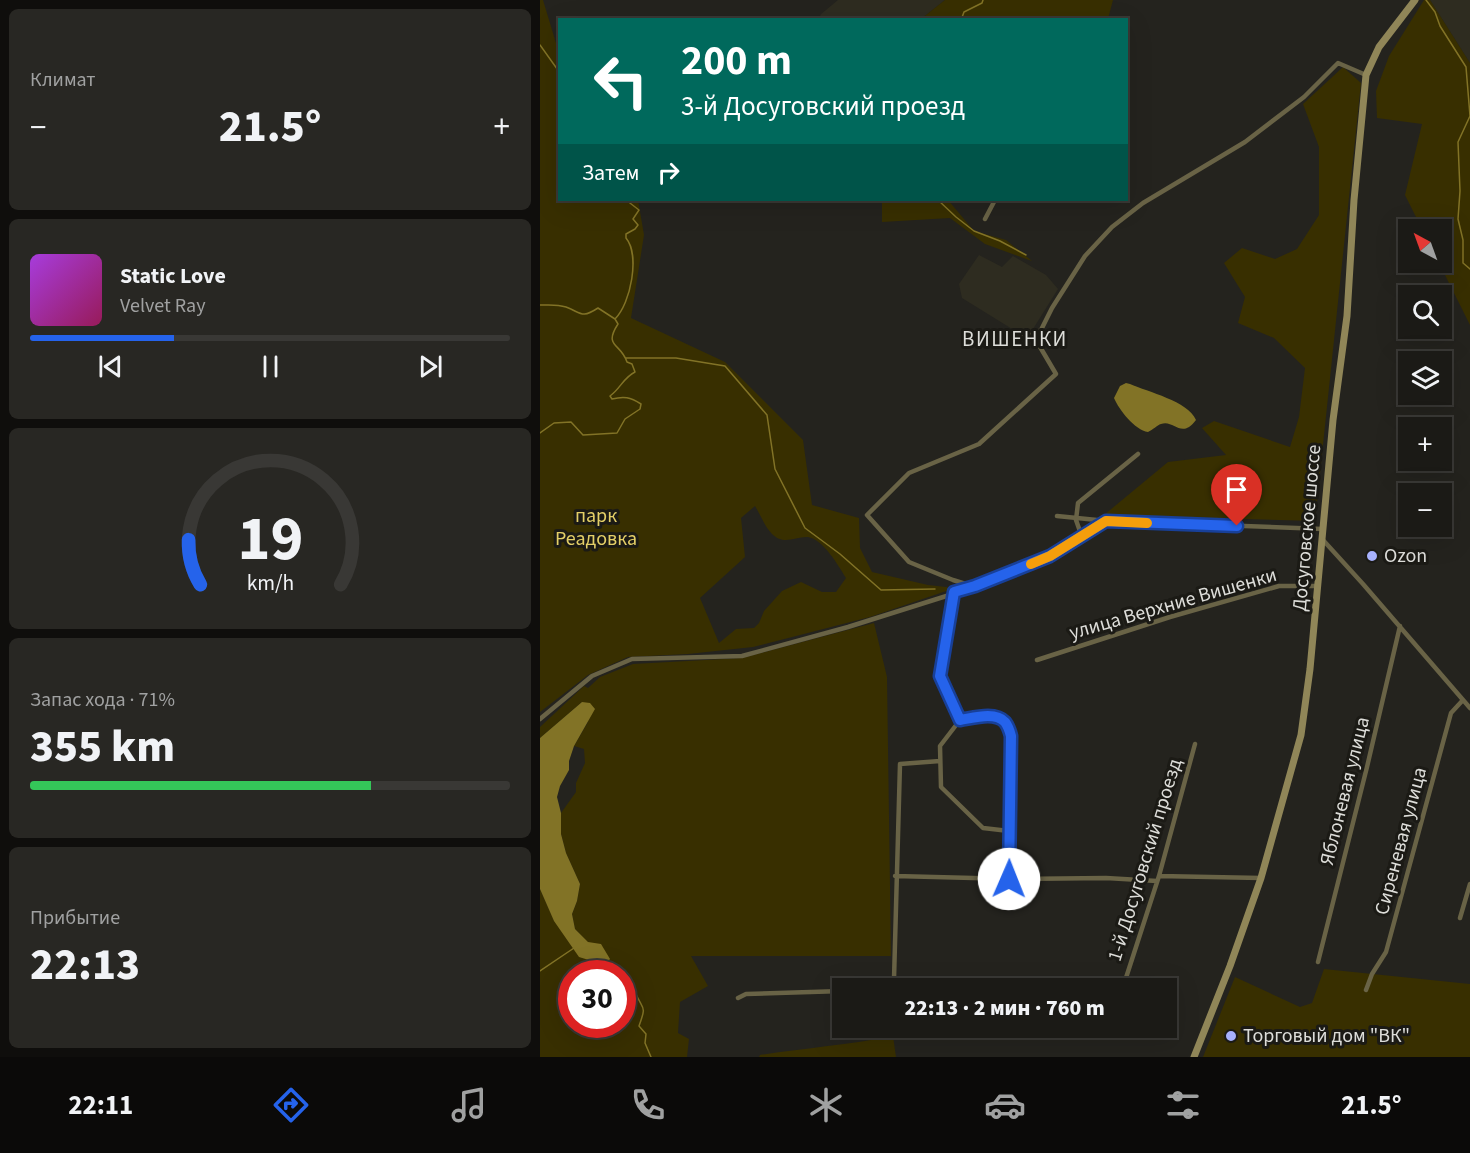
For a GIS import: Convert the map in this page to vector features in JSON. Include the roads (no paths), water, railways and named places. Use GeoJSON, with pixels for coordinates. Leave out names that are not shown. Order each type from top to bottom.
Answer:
{"type":"FeatureCollection","features":[{"type":"Feature","properties":{"kind":"main road","name":"Досуговское шоссе"},"geometry":{"type":"LineString","coordinates":[[1194,1057],[1262,878],[1301,735],[1311,669],[1333,420],[1347,316],[1354,200],[1366,75],[1379,47],[1415,0]]}},
{"type":"Feature","properties":{"kind":"street"},"geometry":{"type":"LineString","coordinates":[[1021,335],[1033,335],[1041,330],[1085,256],[1112,227],[1137,208],[1245,142],[1304,97],[1338,63],[1366,75]]}},
{"type":"Feature","properties":{"kind":"street"},"geometry":{"type":"LineString","coordinates":[[985,219],[994,201]]}},
{"type":"Feature","properties":{"kind":"street"},"geometry":{"type":"LineString","coordinates":[[975,586],[953,580],[909,562],[867,515],[909,474],[979,444],[1056,374],[1033,335]]}},
{"type":"Feature","properties":{"kind":"street"},"geometry":{"type":"LineString","coordinates":[[1083,537],[1076,518],[1078,503],[1138,454]]}},
{"type":"Feature","properties":{"kind":"street"},"geometry":{"type":"LineString","coordinates":[[1057,516],[1107,521],[1323,529]]}},
{"type":"Feature","properties":{"kind":"street"},"geometry":{"type":"LineString","coordinates":[[540,719],[592,676],[632,658],[742,656],[849,627],[975,586],[1050,556],[1107,521]]}},
{"type":"Feature","properties":{"kind":"street"},"geometry":{"type":"LineString","coordinates":[[1323,540],[1470,708]]}},
{"type":"Feature","properties":{"kind":"street","name":"улица Верхние Вишенки"},"geometry":{"type":"LineString","coordinates":[[1037,660],[1170,617],[1279,586],[1318,586]]}},
{"type":"Feature","properties":{"kind":"street"},"geometry":{"type":"LineString","coordinates":[[954,592],[940,676],[960,720]]}},
{"type":"Feature","properties":{"kind":"street","name":"Яблоневая улица"},"geometry":{"type":"LineString","coordinates":[[1317,962],[1400,626]]}},
{"type":"Feature","properties":{"kind":"street","name":"Сиреневая улица"},"geometry":{"type":"LineString","coordinates":[[1366,990],[1372,974],[1386,952],[1451,713],[1463,700]]}},
{"type":"Feature","properties":{"kind":"street"},"geometry":{"type":"LineString","coordinates":[[1009,831],[983,828],[941,787],[940,746],[960,720],[986,716],[997,717],[1005,723],[1011,736],[1009,879]]}},
{"type":"Feature","properties":{"kind":"street","name":"1-й Досуговский проезд"},"geometry":{"type":"LineString","coordinates":[[1126,978],[1158,879],[1195,744]]}},
{"type":"Feature","properties":{"kind":"street"},"geometry":{"type":"LineString","coordinates":[[894,978],[895,876],[900,764],[940,761]]}},
{"type":"Feature","properties":{"kind":"street"},"geometry":{"type":"LineString","coordinates":[[895,876],[1009,879],[1262,878]]}},
{"type":"Feature","properties":{"kind":"street"},"geometry":{"type":"LineString","coordinates":[[1460,918],[1470,884]]}},
{"type":"Feature","properties":{"kind":"street"},"geometry":{"type":"LineString","coordinates":[[738,998],[746,994],[832,991]]}},
{"type":"Feature","properties":{"kind":"waterway"},"geometry":{"type":"LineString","coordinates":[[962,18],[964,12],[982,3],[983,0]]}},
{"type":"Feature","properties":{"kind":"waterway"},"geometry":{"type":"LineString","coordinates":[[1426,0],[1466,67],[1470,116],[1458,142],[1460,191],[1458,219],[1463,240],[1463,263],[1470,269]]}},
{"type":"Feature","properties":{"kind":"waterway"},"geometry":{"type":"LineString","coordinates":[[540,45],[558,70]]}},
{"type":"Feature","properties":{"kind":"waterway"},"geometry":{"type":"LineString","coordinates":[[540,433],[554,423],[571,422],[583,435],[617,433],[625,419],[640,409],[641,404],[634,400],[624,397],[612,399],[610,396],[635,372],[632,364],[627,362],[612,337],[618,324],[615,319],[621,312],[632,279],[632,256],[626,234],[638,225],[633,219],[639,210],[627,201]]}},
{"type":"Feature","properties":{"kind":"waterway"},"geometry":{"type":"LineString","coordinates":[[939,201],[974,231],[1000,241],[1026,255]]}},
{"type":"Feature","properties":{"kind":"waterway"},"geometry":{"type":"LineString","coordinates":[[540,305],[563,306],[585,314],[598,308],[615,319]]}},
{"type":"Feature","properties":{"kind":"waterway"},"geometry":{"type":"LineString","coordinates":[[626,358],[676,358],[725,366],[767,415],[775,469],[805,528],[840,554],[881,590],[935,589]]}},
{"type":"Feature","properties":{"kind":"waterway"},"geometry":{"type":"LineString","coordinates":[[540,971],[574,948]]}},
{"type":"Feature","properties":{"kind":"waterway"},"geometry":{"type":"LineString","coordinates":[[636,994],[643,1008],[639,1026],[646,1034],[645,1043],[651,1057]]}},
{"type":"Feature","properties":{"kind":"place","name":"Ozon"},"geometry":{"type":"Point","coordinates":[1372,556]}},
{"type":"Feature","properties":{"kind":"place","name":"Торговый дом \"ВК\""},"geometry":{"type":"Point","coordinates":[1231,1036]}},
{"type":"Feature","properties":{"kind":"district","name":"ВИШЕНКИ"},"geometry":{"type":"Point","coordinates":[1015,339]}},
{"type":"Feature","properties":{"kind":"park label","name":"парк Реадовка"},"geometry":{"type":"Point","coordinates":[596,528]}}]}
